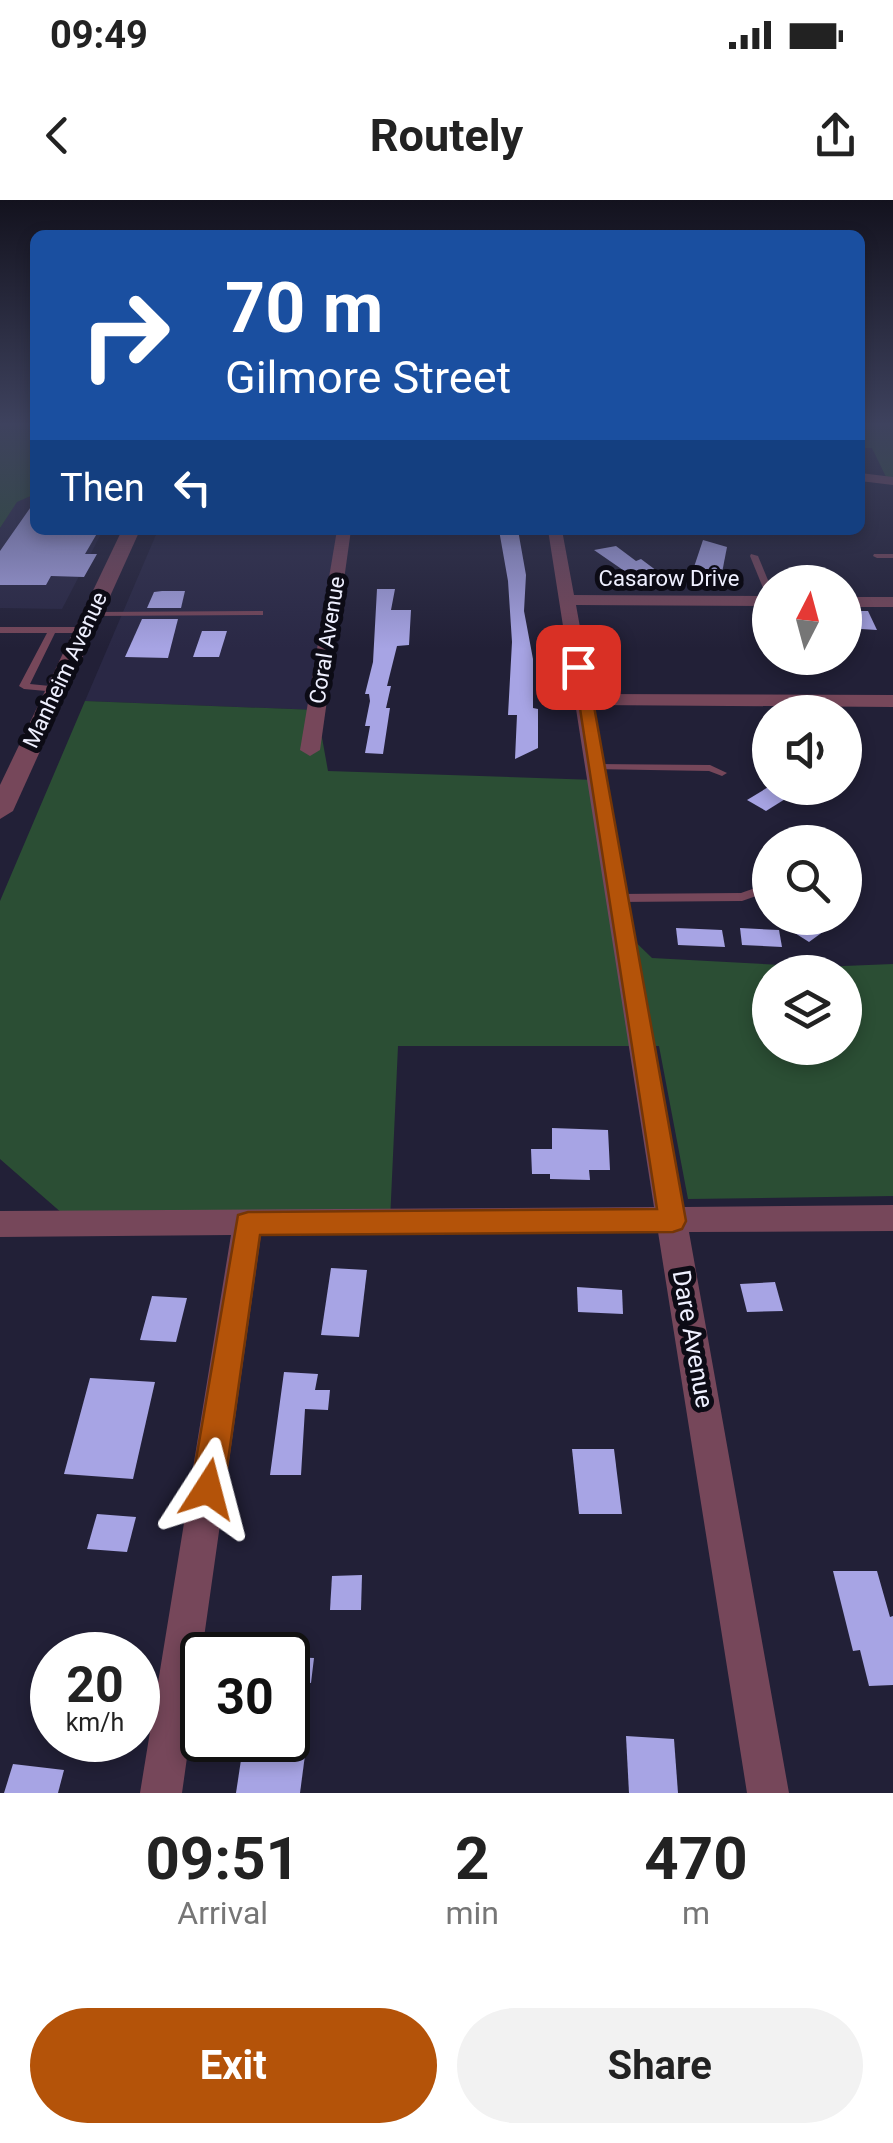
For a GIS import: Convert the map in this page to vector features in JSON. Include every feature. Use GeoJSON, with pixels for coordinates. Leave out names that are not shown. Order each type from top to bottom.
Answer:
{"type":"FeatureCollection","features":[{"type":"Feature","properties":{"kind":"street","name":"Manheim Avenue"},"geometry":{"type":"LineString","coordinates":[[0,810],[129,535]]}},
{"type":"Feature","properties":{"kind":"street","name":"Coral Avenue"},"geometry":{"type":"LineString","coordinates":[[310,750],[343,535]]}},
{"type":"Feature","properties":{"kind":"street","name":"Dare Avenue"},"geometry":{"type":"LineString","coordinates":[[556,535],[768,1793]]}},
{"type":"Feature","properties":{"kind":"street","name":"Casarow Drive"},"geometry":{"type":"LineString","coordinates":[[567,600],[752,598]]}},
{"type":"Feature","properties":{"kind":"street"},"geometry":{"type":"LineString","coordinates":[[862,602],[893,602]]}},
{"type":"Feature","properties":{"kind":"street"},"geometry":{"type":"LineString","coordinates":[[584,700],[893,701]]}},
{"type":"Feature","properties":{"kind":"street"},"geometry":{"type":"LineString","coordinates":[[0,1224],[893,1218]]}},
{"type":"Feature","properties":{"kind":"street"},"geometry":{"type":"LineString","coordinates":[[161,1793],[248,1223]]}},
{"type":"Feature","properties":{"kind":"lane"},"geometry":{"type":"LineString","coordinates":[[754,556],[757,565]]}},
{"type":"Feature","properties":{"kind":"lane"},"geometry":{"type":"LineString","coordinates":[[877,556],[893,556]]}},
{"type":"Feature","properties":{"kind":"lane"},"geometry":{"type":"LineString","coordinates":[[0,630],[52,630],[88,622],[260,613]]}},
{"type":"Feature","properties":{"kind":"lane"},"geometry":{"type":"LineString","coordinates":[[52,630],[24,686],[57,689]]}},
{"type":"Feature","properties":{"kind":"lane"},"geometry":{"type":"LineString","coordinates":[[596,767],[710,768],[722,772]]}},
{"type":"Feature","properties":{"kind":"lane"},"geometry":{"type":"LineString","coordinates":[[618,898],[742,897],[752,893]]}},
{"type":"Feature","properties":{"kind":"shaded area"},"geometry":{"type":"Polygon","coordinates":[[[30,500],[30,535],[100,535],[62,609],[0,608],[0,528],[17,501],[30,500]]]}},
{"type":"Feature","properties":{"kind":"shaded area"},"geometry":{"type":"Polygon","coordinates":[[[156,535],[345,535],[317,710],[85,701],[156,535]]]}},
{"type":"Feature","properties":{"kind":"green space"},"geometry":{"type":"Polygon","coordinates":[[[0,500],[21,500],[17,502],[0,528],[0,500]]]}},
{"type":"Feature","properties":{"kind":"green space"},"geometry":{"type":"Polygon","coordinates":[[[85,701],[317,710],[328,771],[596,780],[619,926],[652,958],[752,963],[752,1065],[862,1065],[862,965],[893,964],[893,1196],[688,1199],[659,1046],[398,1046],[390,1221],[71,1221],[0,1159],[0,901],[85,701]]]}},
{"type":"Feature","properties":{"kind":"building"},"geometry":{"type":"Polygon","coordinates":[[[30,508],[30,535],[96,535],[85,554],[97,554],[84,577],[51,576],[46,585],[0,585],[0,551],[30,508]]]}},
{"type":"Feature","properties":{"kind":"building"},"geometry":{"type":"Polygon","coordinates":[[[500,535],[519,535],[526,575],[524,611],[533,659],[538,748],[515,759],[517,715],[508,715],[512,642],[500,535]]]}},
{"type":"Feature","properties":{"kind":"building"},"geometry":{"type":"Polygon","coordinates":[[[703,540],[727,547],[719,588],[688,585],[703,540]]]}},
{"type":"Feature","properties":{"kind":"building"},"geometry":{"type":"Polygon","coordinates":[[[616,546],[673,583],[649,588],[594,550],[616,546]]]}},
{"type":"Feature","properties":{"kind":"building"},"geometry":{"type":"Polygon","coordinates":[[[377,589],[395,589],[391,610],[411,610],[409,645],[397,646],[387,686],[391,686],[386,708],[390,708],[383,754],[365,753],[370,701],[369,694],[365,694],[373,662],[377,589]]]}},
{"type":"Feature","properties":{"kind":"building"},"geometry":{"type":"Polygon","coordinates":[[[185,591],[181,608],[147,608],[154,592],[185,591]]]}},
{"type":"Feature","properties":{"kind":"building"},"geometry":{"type":"Polygon","coordinates":[[[862,611],[868,611],[877,630],[862,629],[862,611]]]}},
{"type":"Feature","properties":{"kind":"building"},"geometry":{"type":"Polygon","coordinates":[[[142,619],[178,619],[168,658],[125,657],[142,619]]]}},
{"type":"Feature","properties":{"kind":"building"},"geometry":{"type":"Polygon","coordinates":[[[202,631],[227,631],[219,657],[193,657],[202,631]]]}},
{"type":"Feature","properties":{"kind":"building"},"geometry":{"type":"Polygon","coordinates":[[[676,928],[722,930],[725,947],[678,945],[676,928]]]}},
{"type":"Feature","properties":{"kind":"building"},"geometry":{"type":"Polygon","coordinates":[[[740,928],[752,929],[752,935],[780,935],[782,947],[742,945],[740,928]]]}},
{"type":"Feature","properties":{"kind":"building"},"geometry":{"type":"Polygon","coordinates":[[[798,935],[819,935],[809,942],[798,935]]]}},
{"type":"Feature","properties":{"kind":"building"},"geometry":{"type":"Polygon","coordinates":[[[552,1128],[608,1130],[610,1170],[589,1170],[590,1180],[550,1179],[550,1174],[532,1174],[531,1149],[552,1149],[552,1128]]]}},
{"type":"Feature","properties":{"kind":"building"},"geometry":{"type":"Polygon","coordinates":[[[331,1268],[367,1270],[359,1337],[321,1335],[331,1268]]]}},
{"type":"Feature","properties":{"kind":"building"},"geometry":{"type":"Polygon","coordinates":[[[775,1282],[783,1311],[747,1312],[740,1284],[775,1282]]]}},
{"type":"Feature","properties":{"kind":"building"},"geometry":{"type":"Polygon","coordinates":[[[577,1287],[622,1290],[623,1314],[578,1312],[577,1287]]]}},
{"type":"Feature","properties":{"kind":"building"},"geometry":{"type":"Polygon","coordinates":[[[152,1296],[187,1298],[176,1342],[140,1340],[152,1296]]]}},
{"type":"Feature","properties":{"kind":"building"},"geometry":{"type":"Polygon","coordinates":[[[284,1372],[318,1374],[315,1390],[330,1390],[328,1410],[305,1409],[301,1475],[270,1475],[284,1372]]]}},
{"type":"Feature","properties":{"kind":"building"},"geometry":{"type":"Polygon","coordinates":[[[90,1378],[155,1382],[133,1479],[64,1474],[90,1378]]]}},
{"type":"Feature","properties":{"kind":"building"},"geometry":{"type":"Polygon","coordinates":[[[572,1449],[614,1449],[622,1514],[579,1514],[572,1449]]]}},
{"type":"Feature","properties":{"kind":"building"},"geometry":{"type":"Polygon","coordinates":[[[97,1514],[136,1517],[127,1552],[87,1549],[97,1514]]]}},
{"type":"Feature","properties":{"kind":"building"},"geometry":{"type":"Polygon","coordinates":[[[833,1571],[877,1571],[890,1617],[893,1616],[893,1685],[869,1686],[860,1650],[853,1651],[833,1571]]]}},
{"type":"Feature","properties":{"kind":"building"},"geometry":{"type":"Polygon","coordinates":[[[362,1575],[361,1610],[330,1610],[332,1576],[362,1575]]]}},
{"type":"Feature","properties":{"kind":"building"},"geometry":{"type":"Polygon","coordinates":[[[310,1658],[314,1658],[311,1683],[310,1658]]]}},
{"type":"Feature","properties":{"kind":"building"},"geometry":{"type":"Polygon","coordinates":[[[626,1736],[674,1739],[678,1793],[629,1793],[626,1736]]]}},
{"type":"Feature","properties":{"kind":"building"},"geometry":{"type":"Polygon","coordinates":[[[241,1762],[304,1762],[300,1793],[236,1793],[241,1762]]]}},
{"type":"Feature","properties":{"kind":"building"},"geometry":{"type":"Polygon","coordinates":[[[13,1764],[64,1770],[58,1793],[4,1793],[13,1764]]]}},
{"type":"Feature","properties":{"kind":"route"},"geometry":{"type":"LineString","coordinates":[[208,1489],[248,1223],[673,1221],[578,667]]}}]}
